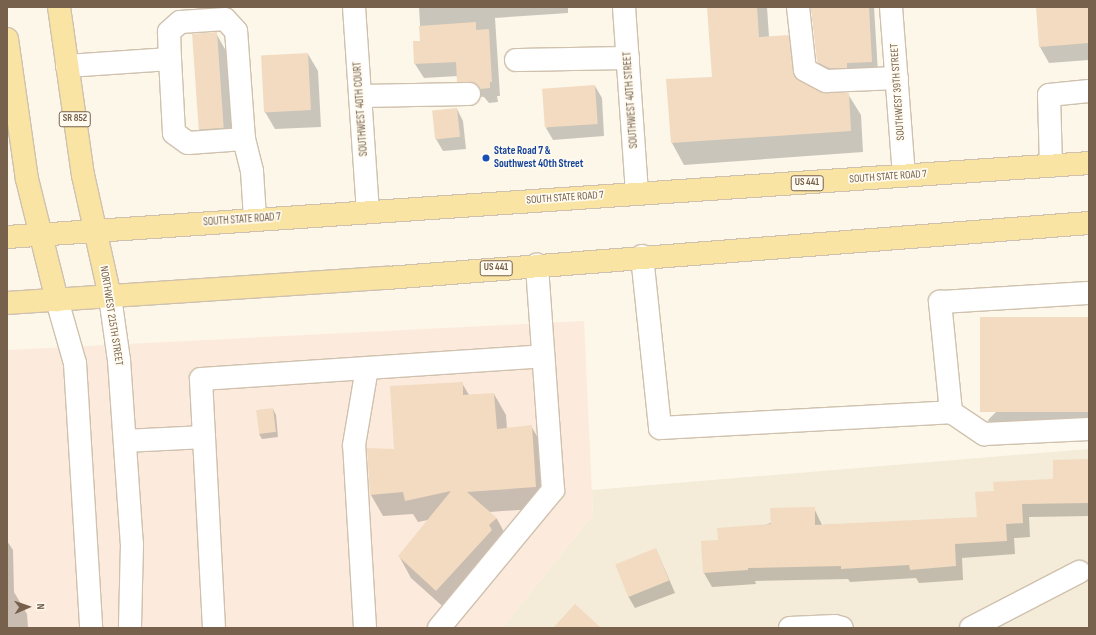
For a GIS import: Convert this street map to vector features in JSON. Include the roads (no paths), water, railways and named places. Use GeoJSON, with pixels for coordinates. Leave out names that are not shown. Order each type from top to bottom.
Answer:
{"type":"FeatureCollection","features":[{"type":"Feature","properties":{"kind":"main road","name":"NORTHWEST 215TH STREET"},"geometry":{"type":"LineString","coordinates":[[59,7],[83,175],[110,297]]}},
{"type":"Feature","properties":{"kind":"main road"},"geometry":{"type":"LineString","coordinates":[[7,39],[27,180],[57,300]]}},
{"type":"Feature","properties":{"kind":"main road","name":"SOUTH STATE ROAD 7"},"geometry":{"type":"LineString","coordinates":[[41,234],[1089,163]]}},
{"type":"Feature","properties":{"kind":"main road","name":"US 441"},"geometry":{"type":"LineString","coordinates":[[7,303],[110,297],[537,265],[1085,222]]}},
{"type":"Feature","properties":{"kind":"main road","name":"US 441"},"geometry":{"type":"LineString","coordinates":[[7,237],[41,234]]}},
{"type":"Feature","properties":{"kind":"street","name":"SOUTHWEST 40TH COURT"},"geometry":{"type":"LineString","coordinates":[[354,7],[368,211]]}},
{"type":"Feature","properties":{"kind":"street","name":"SOUTHWEST 40TH STREET"},"geometry":{"type":"LineString","coordinates":[[624,7],[637,194]]}},
{"type":"Feature","properties":{"kind":"street"},"geometry":{"type":"LineString","coordinates":[[798,7],[805,70],[826,81],[897,78]]}},
{"type":"Feature","properties":{"kind":"street","name":"SOUTHWEST 39TH STREET"},"geometry":{"type":"LineString","coordinates":[[892,7],[904,176]]}},
{"type":"Feature","properties":{"kind":"street"},"geometry":{"type":"LineString","coordinates":[[244,139],[188,143],[174,133],[169,32],[180,22],[225,18],[236,31],[244,139],[252,171],[255,219]]}},
{"type":"Feature","properties":{"kind":"street"},"geometry":{"type":"LineString","coordinates":[[516,60],[628,58]]}},
{"type":"Feature","properties":{"kind":"street"},"geometry":{"type":"LineString","coordinates":[[67,66],[170,59]]}},
{"type":"Feature","properties":{"kind":"street"},"geometry":{"type":"LineString","coordinates":[[1051,166],[1049,95],[1089,90]]}},
{"type":"Feature","properties":{"kind":"street"},"geometry":{"type":"LineString","coordinates":[[360,96],[469,94]]}},
{"type":"Feature","properties":{"kind":"street"},"geometry":{"type":"LineString","coordinates":[[642,256],[660,428],[951,412],[984,434],[1089,429]]}},
{"type":"Feature","properties":{"kind":"street"},"geometry":{"type":"LineString","coordinates":[[439,628],[552,490],[537,265]]}},
{"type":"Feature","properties":{"kind":"street"},"geometry":{"type":"LineString","coordinates":[[951,412],[940,302],[1089,293]]}},
{"type":"Feature","properties":{"kind":"street","name":"NORTHWEST 215TH STREET"},"geometry":{"type":"LineString","coordinates":[[110,297],[119,360],[132,544],[130,628]]}},
{"type":"Feature","properties":{"kind":"street"},"geometry":{"type":"LineString","coordinates":[[57,300],[75,363],[91,628]]}},
{"type":"Feature","properties":{"kind":"street"},"geometry":{"type":"LineString","coordinates":[[214,628],[201,379],[543,356]]}},
{"type":"Feature","properties":{"kind":"street"},"geometry":{"type":"LineString","coordinates":[[364,628],[354,445],[367,368]]}},
{"type":"Feature","properties":{"kind":"street"},"geometry":{"type":"LineString","coordinates":[[125,441],[204,436]]}},
{"type":"Feature","properties":{"kind":"street"},"geometry":{"type":"LineString","coordinates":[[971,628],[1079,572]]}},
{"type":"Feature","properties":{"kind":"street"},"geometry":{"type":"LineString","coordinates":[[790,628],[835,626],[842,628]]}},
{"type":"Feature","properties":{"kind":"place","name":"State Road 7 & Southwest 40th Street"},"geometry":{"type":"Point","coordinates":[486,158]}}]}
